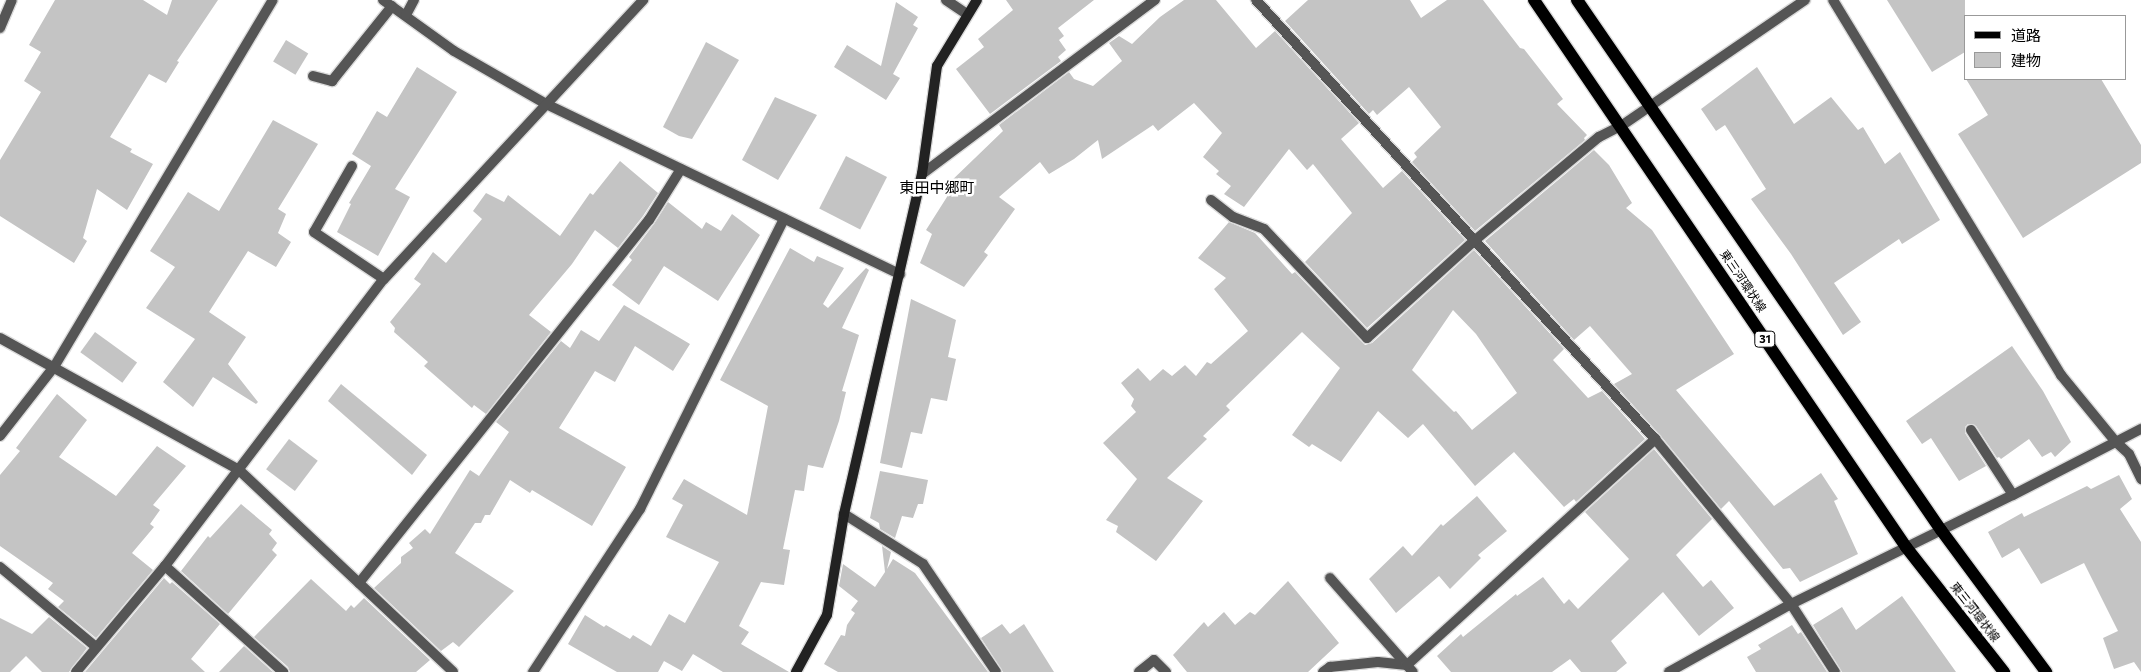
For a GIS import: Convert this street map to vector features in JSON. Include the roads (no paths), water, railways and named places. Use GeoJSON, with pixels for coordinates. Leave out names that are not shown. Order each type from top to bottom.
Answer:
{"type":"FeatureCollection","features":[{"type":"Feature","properties":{"kind":"main road","name":"東三河環状線"},"geometry":{"type":"LineString","coordinates":[[1534,0],[1906,547],[2004,672]]}},
{"type":"Feature","properties":{"kind":"main road","name":"東三河環状線"},"geometry":{"type":"LineString","coordinates":[[1577,0],[1941,530],[2046,672]]}},
{"type":"Feature","properties":{"kind":"street"},"geometry":{"type":"LineString","coordinates":[[0,28],[12,0]]}},
{"type":"Feature","properties":{"kind":"street"},"geometry":{"type":"LineString","coordinates":[[0,436],[54,367],[273,0]]}},
{"type":"Feature","properties":{"kind":"street"},"geometry":{"type":"LineString","coordinates":[[383,0],[454,51],[546,104],[900,274]]}},
{"type":"Feature","properties":{"kind":"street"},"geometry":{"type":"LineString","coordinates":[[406,15],[414,0]]}},
{"type":"Feature","properties":{"kind":"street"},"geometry":{"type":"LineString","coordinates":[[76,672],[165,566],[384,279],[643,0]]}},
{"type":"Feature","properties":{"kind":"street"},"geometry":{"type":"LineString","coordinates":[[946,0],[967,14]]}},
{"type":"Feature","properties":{"kind":"street"},"geometry":{"type":"LineString","coordinates":[[796,672],[827,615],[844,514],[922,174],[937,66],[977,0]]}},
{"type":"Feature","properties":{"kind":"street"},"geometry":{"type":"LineString","coordinates":[[922,174],[1155,0]]}},
{"type":"Feature","properties":{"kind":"street"},"geometry":{"type":"LineString","coordinates":[[1256,0],[1654,439],[1791,604],[1836,672]]}},
{"type":"Feature","properties":{"kind":"street"},"geometry":{"type":"LineString","coordinates":[[1211,200],[1233,217],[1264,229],[1368,338],[1474,241],[1599,137],[1649,107],[1805,0]]}},
{"type":"Feature","properties":{"kind":"street"},"geometry":{"type":"LineString","coordinates":[[1833,0],[2061,375],[2115,441],[2128,454],[2141,479]]}},
{"type":"Feature","properties":{"kind":"street"},"geometry":{"type":"LineString","coordinates":[[313,76],[332,81],[392,6]]}},
{"type":"Feature","properties":{"kind":"street"},"geometry":{"type":"LineString","coordinates":[[352,166],[314,232],[384,279]]}},
{"type":"Feature","properties":{"kind":"street"},"geometry":{"type":"LineString","coordinates":[[359,583],[649,220],[681,169]]}},
{"type":"Feature","properties":{"kind":"street"},"geometry":{"type":"LineString","coordinates":[[534,672],[640,509],[784,219]]}},
{"type":"Feature","properties":{"kind":"street"},"geometry":{"type":"LineString","coordinates":[[0,338],[239,470],[449,668],[437,672]]}},
{"type":"Feature","properties":{"kind":"street"},"geometry":{"type":"LineString","coordinates":[[1669,672],[1791,604],[2013,496],[2141,429]]}},
{"type":"Feature","properties":{"kind":"street"},"geometry":{"type":"LineString","coordinates":[[1971,430],[2013,496]]}},
{"type":"Feature","properties":{"kind":"street"},"geometry":{"type":"LineString","coordinates":[[1410,669],[1654,439]]}},
{"type":"Feature","properties":{"kind":"street"},"geometry":{"type":"LineString","coordinates":[[844,514],[923,564],[996,672]]}},
{"type":"Feature","properties":{"kind":"street"},"geometry":{"type":"LineString","coordinates":[[165,566],[282,672]]}},
{"type":"Feature","properties":{"kind":"street"},"geometry":{"type":"LineString","coordinates":[[0,567],[96,647]]}},
{"type":"Feature","properties":{"kind":"street"},"geometry":{"type":"LineString","coordinates":[[1330,578],[1410,669]]}},
{"type":"Feature","properties":{"kind":"street"},"geometry":{"type":"LineString","coordinates":[[1140,672],[1154,660],[1166,672]]}},
{"type":"Feature","properties":{"kind":"street"},"geometry":{"type":"LineString","coordinates":[[1323,672],[1330,667],[1378,662],[1410,669]]}},
{"type":"Feature","properties":{"kind":"district","name":"東田中郷町"},"geometry":{"type":"Point","coordinates":[937,188]}}]}
